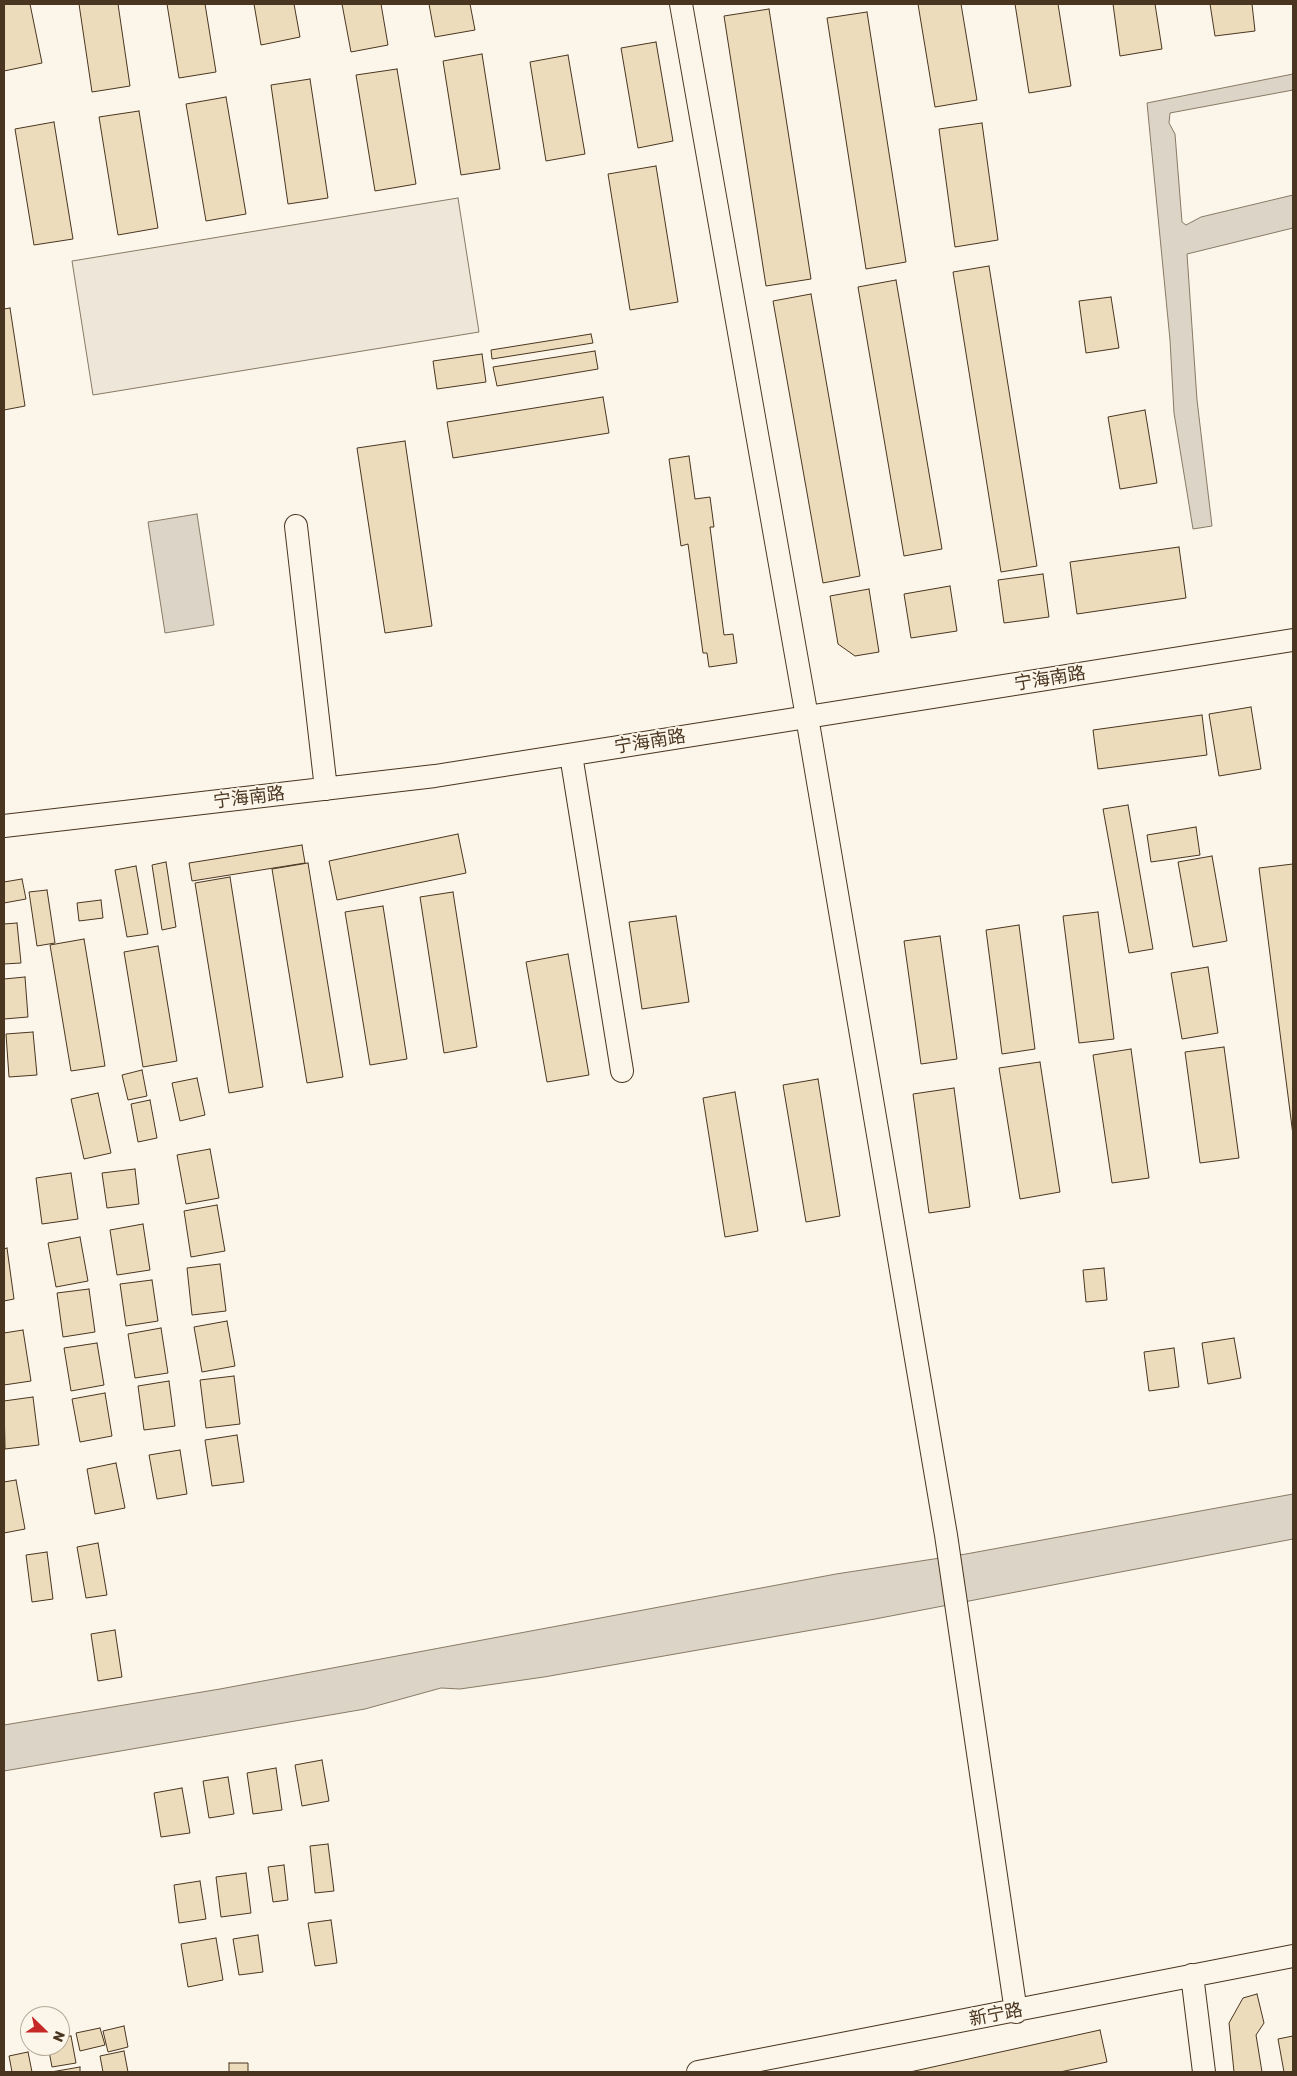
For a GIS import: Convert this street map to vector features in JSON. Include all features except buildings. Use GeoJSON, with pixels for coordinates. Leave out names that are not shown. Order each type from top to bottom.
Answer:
{"type":"FeatureCollection","features":[{"type":"Feature","properties":{"kind":"street"},"geometry":{"type":"LineString","coordinates":[[681,4],[807,718],[947,1546],[1016,2012]]}},
{"type":"Feature","properties":{"kind":"street"},"geometry":{"type":"LineString","coordinates":[[296,526],[326,789]]}},
{"type":"Feature","properties":{"kind":"street","name":"宁海南路"},"geometry":{"type":"LineString","coordinates":[[4,826],[435,776],[1293,640]]}},
{"type":"Feature","properties":{"kind":"street"},"geometry":{"type":"LineString","coordinates":[[571,755],[622,1071]]}},
{"type":"Feature","properties":{"kind":"street","name":"新宁路"},"geometry":{"type":"LineString","coordinates":[[698,2072],[1016,2012],[1192,1974],[1293,1956]]}},
{"type":"Feature","properties":{"kind":"street"},"geometry":{"type":"LineString","coordinates":[[1192,1974],[1204,2072]]}},
{"type":"Feature","properties":{"kind":"shaded area"},"geometry":{"type":"Polygon","coordinates":[[[1293,74],[1293,90],[1170,113],[1169,123],[1175,134],[1182,222],[1186,225],[1201,217],[1293,195],[1293,228],[1187,254],[1197,400],[1212,526],[1193,529],[1174,413],[1170,340],[1147,103],[1293,74]]]}},
{"type":"Feature","properties":{"kind":"shaded area"},"geometry":{"type":"Polygon","coordinates":[[[458,198],[479,332],[93,395],[72,261],[458,198]]]}},
{"type":"Feature","properties":{"kind":"shaded area"},"geometry":{"type":"Polygon","coordinates":[[[197,514],[214,625],[165,633],[148,522],[197,514]]]}},
{"type":"Feature","properties":{"kind":"shaded area"},"geometry":{"type":"Polygon","coordinates":[[[1293,1494],[1293,1539],[875,1619],[544,1677],[460,1689],[441,1688],[365,1709],[4,1771],[4,1725],[220,1689],[836,1574],[966,1554],[1293,1494]]]}}]}
